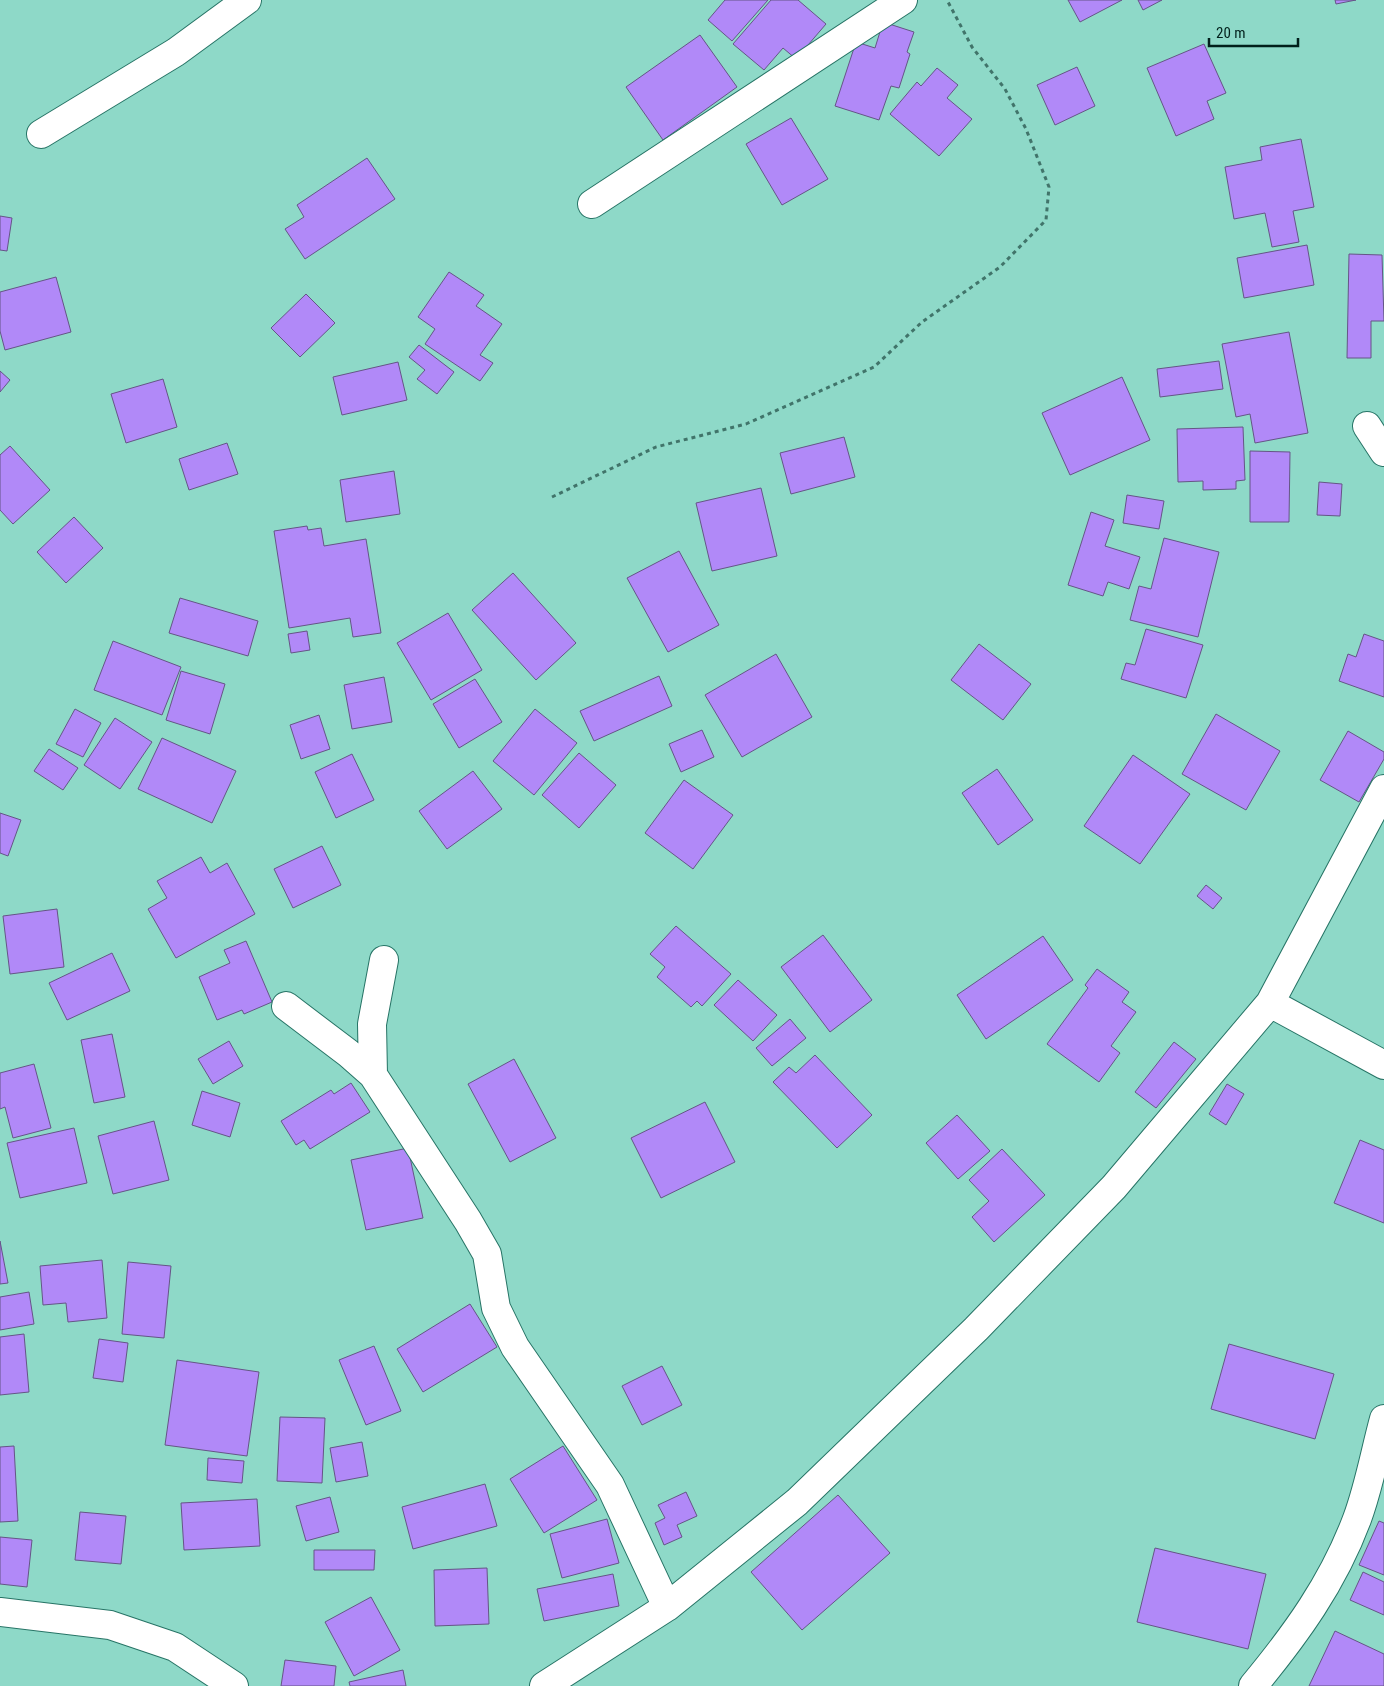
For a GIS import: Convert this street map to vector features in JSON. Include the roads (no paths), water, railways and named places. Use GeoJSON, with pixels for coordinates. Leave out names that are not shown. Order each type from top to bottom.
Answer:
{"type":"FeatureCollection","features":[{"type":"Feature","properties":{"kind":"street"},"geometry":{"type":"LineString","coordinates":[[41,134],[176,52],[247,0]]}},
{"type":"Feature","properties":{"kind":"street"},"geometry":{"type":"LineString","coordinates":[[592,204],[903,0]]}},
{"type":"Feature","properties":{"kind":"street"},"geometry":{"type":"LineString","coordinates":[[1367,426],[1384,452]]}},
{"type":"Feature","properties":{"kind":"street"},"geometry":{"type":"LineString","coordinates":[[544,1686],[667,1606],[797,1502],[976,1329],[1114,1187],[1270,1003],[1384,789]]}},
{"type":"Feature","properties":{"kind":"street"},"geometry":{"type":"LineString","coordinates":[[373,1075],[372,1024],[384,960]]}},
{"type":"Feature","properties":{"kind":"street"},"geometry":{"type":"LineString","coordinates":[[1270,1003],[1384,1065]]}},
{"type":"Feature","properties":{"kind":"street"},"geometry":{"type":"LineString","coordinates":[[286,1006],[348,1053],[373,1075],[488,1254],[496,1308],[515,1347],[610,1485],[667,1606]]}},
{"type":"Feature","properties":{"kind":"street"},"geometry":{"type":"LineString","coordinates":[[1252,1686],[1295,1635],[1324,1589],[1358,1518],[1384,1419]]}},
{"type":"Feature","properties":{"kind":"street"},"geometry":{"type":"LineString","coordinates":[[0,1612],[110,1625],[175,1647],[234,1686]]}}]}
